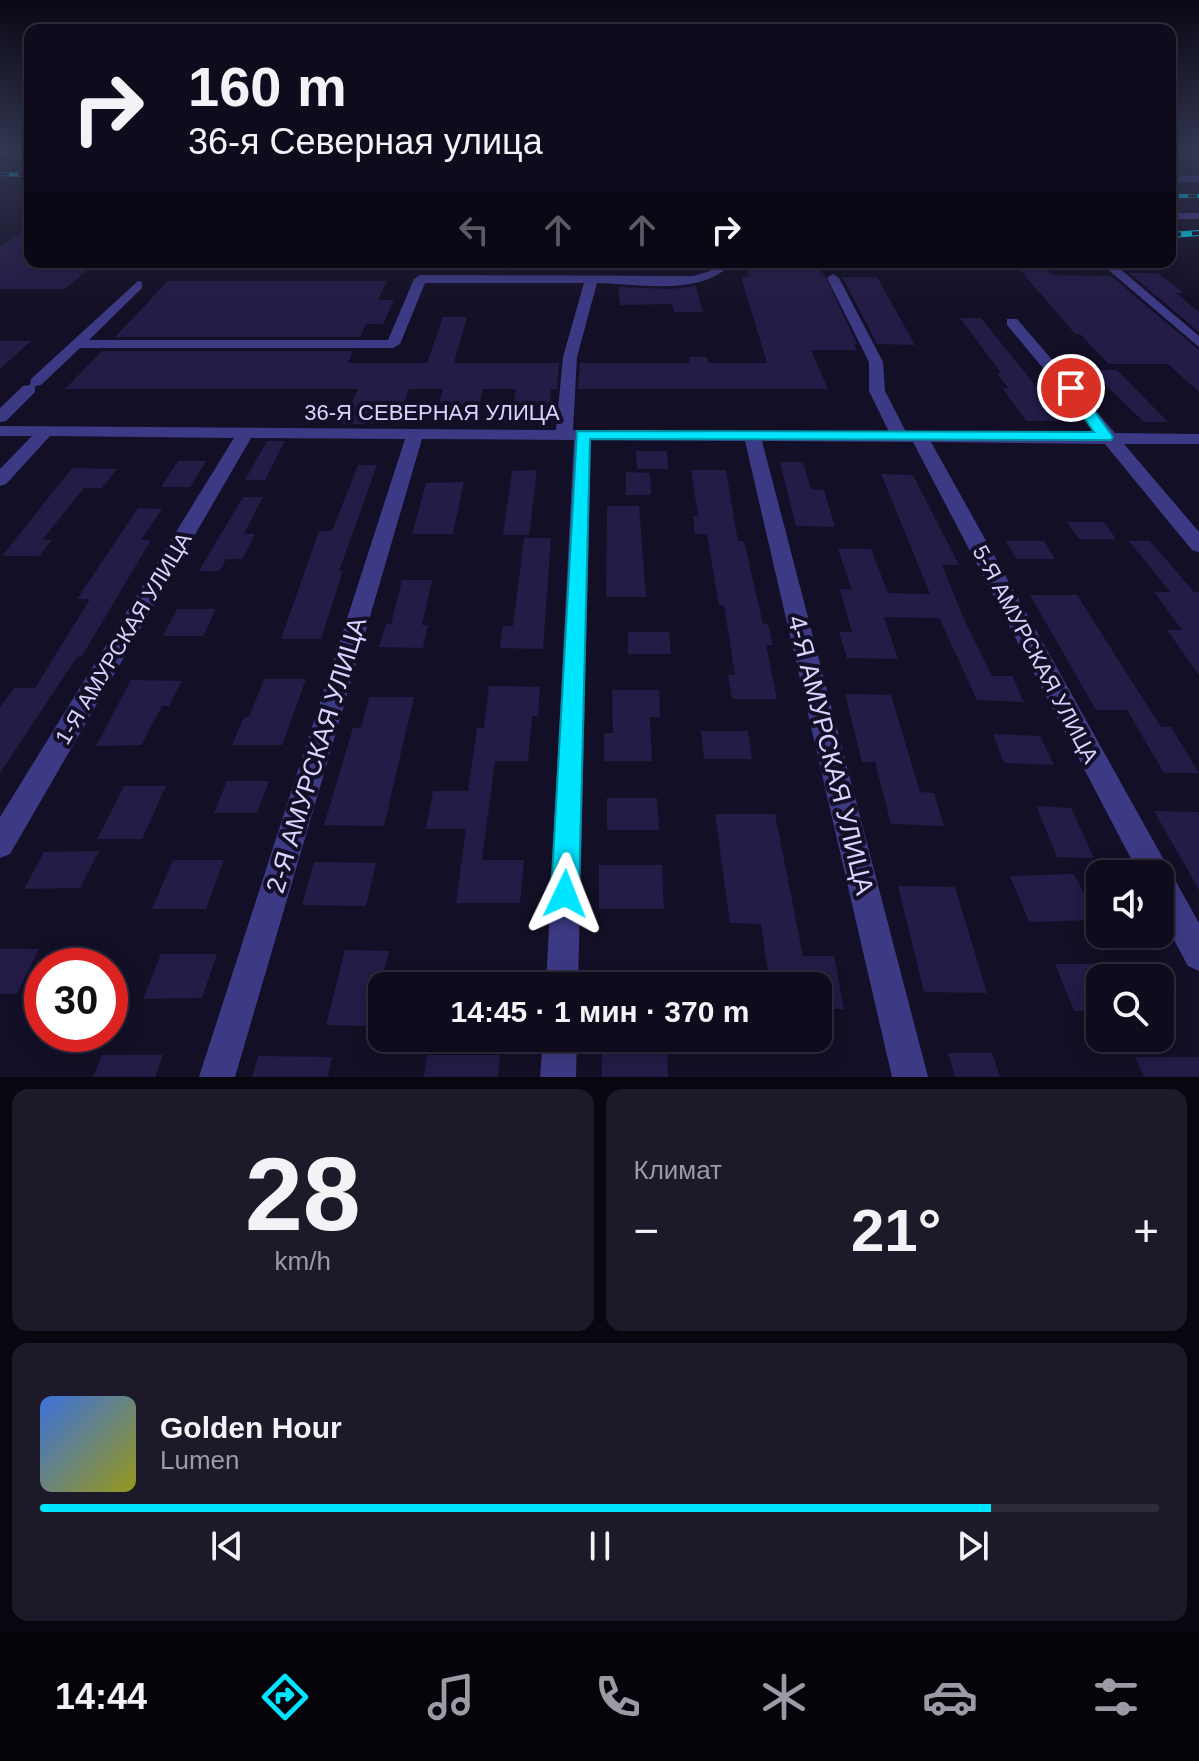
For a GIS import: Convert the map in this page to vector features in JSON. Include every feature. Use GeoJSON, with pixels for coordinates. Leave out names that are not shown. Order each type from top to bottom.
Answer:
{"type":"FeatureCollection","features":[{"type":"Feature","properties":{"kind":"street"},"geometry":{"type":"LineString","coordinates":[[1176,216],[1199,216]]}},
{"type":"Feature","properties":{"kind":"street"},"geometry":{"type":"LineString","coordinates":[[562,972],[573,434],[570,357],[586,279],[583,268]]}},
{"type":"Feature","properties":{"kind":"street"},"geometry":{"type":"LineString","coordinates":[[76,344],[393,344],[420,279],[694,280],[714,274],[720,268]]}},
{"type":"Feature","properties":{"kind":"street"},"geometry":{"type":"LineString","coordinates":[[1112,268],[1199,343]]}},
{"type":"Feature","properties":{"kind":"street","name":"5-Я АМУРСКАЯ УЛИЦА"},"geometry":{"type":"LineString","coordinates":[[833,278],[876,362],[877,391],[908,434],[1147,860]]}},
{"type":"Feature","properties":{"kind":"street"},"geometry":{"type":"LineString","coordinates":[[0,417],[138,285]]}},
{"type":"Feature","properties":{"kind":"street"},"geometry":{"type":"LineString","coordinates":[[1012,322],[1085,404],[1105,437],[1199,545]]}},
{"type":"Feature","properties":{"kind":"street","name":"36-Я СЕВЕРНАЯ УЛИЦА"},"geometry":{"type":"LineString","coordinates":[[0,431],[908,434],[1199,439]]}},
{"type":"Feature","properties":{"kind":"street"},"geometry":{"type":"LineString","coordinates":[[0,480],[46,431]]}},
{"type":"Feature","properties":{"kind":"street","name":"1-Я АМУРСКАЯ УЛИЦА"},"geometry":{"type":"LineString","coordinates":[[0,844],[245,433]]}},
{"type":"Feature","properties":{"kind":"street","name":"2-Я АМУРСКАЯ УЛИЦА"},"geometry":{"type":"LineString","coordinates":[[217,1077],[415,433]]}},
{"type":"Feature","properties":{"kind":"street","name":"4-Я АМУРСКАЯ УЛИЦА"},"geometry":{"type":"LineString","coordinates":[[752,434],[910,1077]]}},
{"type":"Feature","properties":{"kind":"street"},"geometry":{"type":"LineString","coordinates":[[1174,909],[1199,955]]}},
{"type":"Feature","properties":{"kind":"street"},"geometry":{"type":"LineString","coordinates":[[558,1077],[559,1052]]}},
{"type":"Feature","properties":{"kind":"building"},"geometry":{"type":"Polygon","coordinates":[[[24,231],[24,268],[90,268],[65,289],[0,289],[0,247],[24,231]]]}},
{"type":"Feature","properties":{"kind":"building"},"geometry":{"type":"Polygon","coordinates":[[[747,268],[819,268],[825,276],[857,344],[854,344],[857,350],[811,350],[828,389],[578,389],[580,363],[690,363],[689,357],[707,357],[708,363],[767,363],[741,277],[749,277],[747,268]]]}},
{"type":"Feature","properties":{"kind":"building"},"geometry":{"type":"Polygon","coordinates":[[[1019,268],[1046,268],[1053,275],[1111,276],[1199,350],[1199,392],[1168,364],[1109,364],[1080,334],[1075,334],[1019,268]]]}},
{"type":"Feature","properties":{"kind":"building"},"geometry":{"type":"Polygon","coordinates":[[[1129,273],[1157,273],[1184,293],[1176,293],[1199,312],[1199,332],[1129,273]]]}},
{"type":"Feature","properties":{"kind":"building"},"geometry":{"type":"Polygon","coordinates":[[[842,277],[877,277],[915,345],[877,344],[842,277]]]}},
{"type":"Feature","properties":{"kind":"building"},"geometry":{"type":"Polygon","coordinates":[[[168,281],[387,281],[378,300],[394,300],[383,324],[366,324],[360,337],[115,337],[168,281]]]}},
{"type":"Feature","properties":{"kind":"building"},"geometry":{"type":"Polygon","coordinates":[[[696,286],[703,312],[674,312],[672,304],[620,305],[618,287],[670,289],[696,286]]]}},
{"type":"Feature","properties":{"kind":"building"},"geometry":{"type":"Polygon","coordinates":[[[443,317],[467,317],[454,363],[559,363],[557,389],[551,389],[550,407],[513,407],[516,389],[483,389],[479,407],[438,407],[443,389],[409,389],[396,424],[342,424],[358,389],[65,389],[102,351],[353,351],[348,363],[427,363],[443,317]]]}},
{"type":"Feature","properties":{"kind":"building"},"geometry":{"type":"Polygon","coordinates":[[[960,318],[981,318],[1064,421],[1026,421],[1002,388],[1008,388],[997,373],[1001,373],[960,318]]]}},
{"type":"Feature","properties":{"kind":"building"},"geometry":{"type":"Polygon","coordinates":[[[0,341],[31,341],[0,369],[0,341]]]}},
{"type":"Feature","properties":{"kind":"building"},"geometry":{"type":"Polygon","coordinates":[[[1090,370],[1117,370],[1168,422],[1144,422],[1090,370]]]}},
{"type":"Feature","properties":{"kind":"building"},"geometry":{"type":"Polygon","coordinates":[[[267,441],[285,441],[265,480],[245,480],[267,441]]]}},
{"type":"Feature","properties":{"kind":"building"},"geometry":{"type":"Polygon","coordinates":[[[636,451],[667,451],[668,469],[637,469],[636,451]]]}},
{"type":"Feature","properties":{"kind":"building"},"geometry":{"type":"Polygon","coordinates":[[[178,461],[206,461],[190,487],[161,487],[178,461]]]}},
{"type":"Feature","properties":{"kind":"building"},"geometry":{"type":"Polygon","coordinates":[[[780,462],[803,462],[811,489],[824,490],[835,527],[796,526],[780,462]]]}},
{"type":"Feature","properties":{"kind":"building"},"geometry":{"type":"Polygon","coordinates":[[[358,465],[377,465],[339,571],[343,571],[321,639],[281,639],[319,531],[332,531],[358,465]]]}},
{"type":"Feature","properties":{"kind":"building"},"geometry":{"type":"Polygon","coordinates":[[[72,468],[117,469],[102,488],[84,488],[42,540],[52,540],[39,556],[2,556],[72,468]]]}},
{"type":"Feature","properties":{"kind":"building"},"geometry":{"type":"Polygon","coordinates":[[[537,470],[529,535],[503,535],[512,471],[537,470]]]}},
{"type":"Feature","properties":{"kind":"building"},"geometry":{"type":"Polygon","coordinates":[[[691,470],[726,470],[738,541],[744,541],[763,624],[768,624],[773,645],[766,645],[777,699],[732,699],[728,675],[735,675],[724,605],[719,605],[707,534],[695,534],[693,516],[698,516],[691,470]]]}},
{"type":"Feature","properties":{"kind":"building"},"geometry":{"type":"Polygon","coordinates":[[[626,472],[650,473],[651,495],[626,495],[626,472]]]}},
{"type":"Feature","properties":{"kind":"building"},"geometry":{"type":"Polygon","coordinates":[[[881,474],[913,475],[959,565],[942,565],[964,619],[992,676],[1012,676],[1024,702],[977,700],[939,618],[884,617],[898,659],[847,658],[839,632],[852,632],[840,589],[852,590],[838,549],[871,549],[888,593],[930,594],[881,474]]]}},
{"type":"Feature","properties":{"kind":"building"},"geometry":{"type":"Polygon","coordinates":[[[464,482],[453,534],[412,534],[426,483],[464,482]]]}},
{"type":"Feature","properties":{"kind":"building"},"geometry":{"type":"Polygon","coordinates":[[[243,497],[263,497],[244,534],[255,534],[242,559],[226,559],[220,571],[199,571],[243,497]]]}},
{"type":"Feature","properties":{"kind":"building"},"geometry":{"type":"Polygon","coordinates":[[[607,506],[639,506],[646,597],[606,597],[607,506]]]}},
{"type":"Feature","properties":{"kind":"building"},"geometry":{"type":"Polygon","coordinates":[[[138,508],[162,509],[141,540],[151,540],[82,656],[77,657],[0,773],[0,707],[14,688],[35,688],[90,599],[77,599],[138,508]]]}},
{"type":"Feature","properties":{"kind":"building"},"geometry":{"type":"Polygon","coordinates":[[[1067,522],[1104,522],[1116,539],[1079,539],[1067,522]]]}},
{"type":"Feature","properties":{"kind":"building"},"geometry":{"type":"Polygon","coordinates":[[[524,538],[551,538],[543,649],[500,648],[503,626],[513,626],[524,538]]]}},
{"type":"Feature","properties":{"kind":"building"},"geometry":{"type":"Polygon","coordinates":[[[1006,541],[1044,541],[1055,559],[1016,559],[1006,541]]]}},
{"type":"Feature","properties":{"kind":"building"},"geometry":{"type":"Polygon","coordinates":[[[1129,541],[1150,541],[1194,592],[1199,592],[1199,675],[1167,630],[1182,630],[1154,592],[1170,592],[1129,541]]]}},
{"type":"Feature","properties":{"kind":"building"},"geometry":{"type":"Polygon","coordinates":[[[402,580],[432,580],[422,625],[428,625],[423,648],[379,647],[386,624],[391,624],[402,580]]]}},
{"type":"Feature","properties":{"kind":"building"},"geometry":{"type":"Polygon","coordinates":[[[1030,595],[1077,595],[1161,727],[1171,727],[1199,773],[1164,773],[1127,710],[1096,710],[1030,595]]]}},
{"type":"Feature","properties":{"kind":"building"},"geometry":{"type":"Polygon","coordinates":[[[177,609],[216,609],[203,636],[163,636],[177,609]]]}},
{"type":"Feature","properties":{"kind":"building"},"geometry":{"type":"Polygon","coordinates":[[[628,632],[669,632],[671,654],[628,654],[628,632]]]}},
{"type":"Feature","properties":{"kind":"building"},"geometry":{"type":"Polygon","coordinates":[[[264,679],[306,679],[282,745],[232,745],[244,717],[249,717],[264,679]]]}},
{"type":"Feature","properties":{"kind":"building"},"geometry":{"type":"Polygon","coordinates":[[[131,680],[182,681],[169,706],[162,706],[141,745],[96,746],[131,680]]]}},
{"type":"Feature","properties":{"kind":"building"},"geometry":{"type":"Polygon","coordinates":[[[489,686],[540,687],[538,716],[532,716],[528,761],[495,761],[482,860],[524,860],[520,903],[456,903],[466,829],[426,829],[433,791],[468,791],[477,728],[484,728],[489,686]]]}},
{"type":"Feature","properties":{"kind":"building"},"geometry":{"type":"Polygon","coordinates":[[[612,690],[659,690],[660,717],[650,717],[652,761],[604,761],[604,733],[613,733],[612,690]]]}},
{"type":"Feature","properties":{"kind":"building"},"geometry":{"type":"Polygon","coordinates":[[[845,694],[891,695],[920,792],[934,793],[944,826],[891,824],[875,762],[862,762],[845,694]]]}},
{"type":"Feature","properties":{"kind":"building"},"geometry":{"type":"Polygon","coordinates":[[[369,697],[414,697],[384,826],[324,825],[353,728],[361,728],[369,697]]]}},
{"type":"Feature","properties":{"kind":"building"},"geometry":{"type":"Polygon","coordinates":[[[701,731],[748,731],[752,759],[704,759],[701,731]]]}},
{"type":"Feature","properties":{"kind":"building"},"geometry":{"type":"Polygon","coordinates":[[[993,734],[1040,736],[1054,765],[1004,763],[993,734]]]}},
{"type":"Feature","properties":{"kind":"building"},"geometry":{"type":"Polygon","coordinates":[[[227,781],[269,781],[257,813],[214,813],[227,781]]]}},
{"type":"Feature","properties":{"kind":"building"},"geometry":{"type":"Polygon","coordinates":[[[124,786],[166,786],[142,839],[97,839],[124,786]]]}},
{"type":"Feature","properties":{"kind":"building"},"geometry":{"type":"Polygon","coordinates":[[[607,798],[657,798],[659,830],[607,830],[607,798]]]}},
{"type":"Feature","properties":{"kind":"building"},"geometry":{"type":"Polygon","coordinates":[[[1036,806],[1071,808],[1094,858],[1057,857],[1036,806]]]}},
{"type":"Feature","properties":{"kind":"building"},"geometry":{"type":"Polygon","coordinates":[[[1154,811],[1199,812],[1199,890],[1154,811]]]}},
{"type":"Feature","properties":{"kind":"building"},"geometry":{"type":"Polygon","coordinates":[[[715,814],[775,814],[803,956],[834,956],[844,1009],[832,1009],[832,972],[768,972],[761,924],[730,923],[715,814]]]}},
{"type":"Feature","properties":{"kind":"building"},"geometry":{"type":"Polygon","coordinates":[[[99,851],[80,888],[24,889],[44,852],[99,851]]]}},
{"type":"Feature","properties":{"kind":"building"},"geometry":{"type":"Polygon","coordinates":[[[173,860],[224,860],[206,909],[152,909],[173,860]]]}},
{"type":"Feature","properties":{"kind":"building"},"geometry":{"type":"Polygon","coordinates":[[[314,862],[376,863],[366,906],[302,905],[314,862]]]}},
{"type":"Feature","properties":{"kind":"building"},"geometry":{"type":"Polygon","coordinates":[[[599,865],[662,865],[664,909],[599,909],[599,865]]]}},
{"type":"Feature","properties":{"kind":"building"},"geometry":{"type":"Polygon","coordinates":[[[1074,874],[1086,898],[1086,920],[1029,922],[1010,876],[1074,874]]]}},
{"type":"Feature","properties":{"kind":"building"},"geometry":{"type":"Polygon","coordinates":[[[898,886],[955,887],[987,993],[924,992],[898,886]]]}},
{"type":"Feature","properties":{"kind":"building"},"geometry":{"type":"Polygon","coordinates":[[[0,949],[24,949],[24,980],[17,994],[0,994],[0,949]]]}},
{"type":"Feature","properties":{"kind":"building"},"geometry":{"type":"Polygon","coordinates":[[[345,950],[389,951],[384,972],[368,972],[368,1026],[326,1025],[345,950]]]}},
{"type":"Feature","properties":{"kind":"building"},"geometry":{"type":"Polygon","coordinates":[[[161,954],[217,954],[202,998],[143,999],[161,954]]]}},
{"type":"Feature","properties":{"kind":"building"},"geometry":{"type":"Polygon","coordinates":[[[1055,964],[1086,964],[1086,1011],[1074,1011],[1055,964]]]}},
{"type":"Feature","properties":{"kind":"building"},"geometry":{"type":"Polygon","coordinates":[[[602,1052],[667,1053],[668,1077],[602,1077],[602,1052]]]}},
{"type":"Feature","properties":{"kind":"building"},"geometry":{"type":"Polygon","coordinates":[[[948,1053],[992,1053],[1000,1077],[955,1077],[948,1053]]]}},
{"type":"Feature","properties":{"kind":"building"},"geometry":{"type":"Polygon","coordinates":[[[102,1055],[163,1055],[155,1077],[93,1077],[102,1055]]]}},
{"type":"Feature","properties":{"kind":"building"},"geometry":{"type":"Polygon","coordinates":[[[427,1055],[500,1055],[498,1077],[424,1077],[427,1055]]]}},
{"type":"Feature","properties":{"kind":"building"},"geometry":{"type":"Polygon","coordinates":[[[258,1056],[332,1057],[328,1077],[252,1077],[258,1056]]]}},
{"type":"Feature","properties":{"kind":"building"},"geometry":{"type":"Polygon","coordinates":[[[1135,1057],[1199,1057],[1199,1077],[1144,1077],[1135,1057]]]}},
{"type":"Feature","properties":{"kind":"railway"},"geometry":{"type":"LineString","coordinates":[[1176,235],[1199,233]]}},
{"type":"Feature","properties":{"kind":"route"},"geometry":{"type":"LineString","coordinates":[[565,894],[583,434],[1105,437],[1071,388]]}}]}
